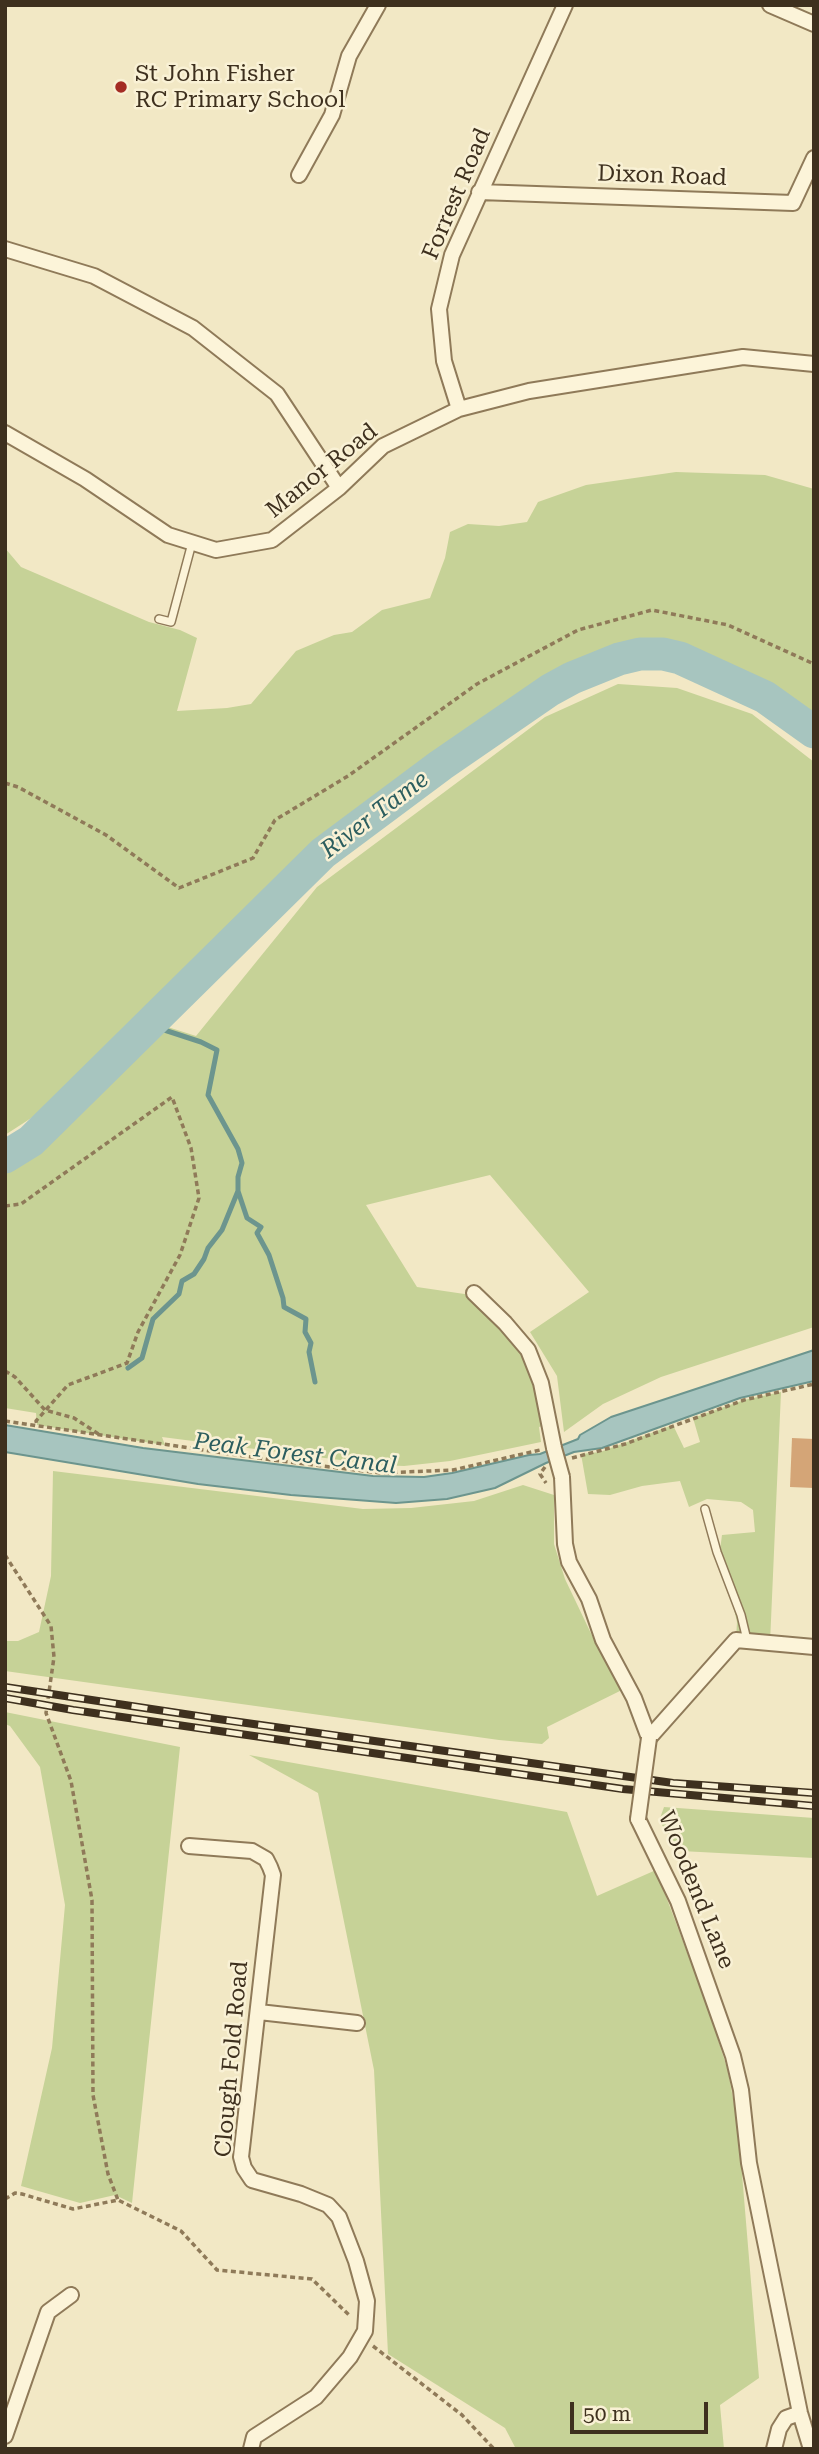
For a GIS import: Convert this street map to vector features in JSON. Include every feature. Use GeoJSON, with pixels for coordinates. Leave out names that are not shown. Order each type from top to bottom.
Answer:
{"type":"FeatureCollection","features":[{"type":"Feature","properties":{"kind":"street"},"geometry":{"type":"LineString","coordinates":[[299,174],[331,115],[349,56],[378,5]]}},
{"type":"Feature","properties":{"kind":"street","name":"Forrest Road"},"geometry":{"type":"LineString","coordinates":[[459,409],[444,361],[439,309],[452,255],[565,5]]}},
{"type":"Feature","properties":{"kind":"street"},"geometry":{"type":"LineString","coordinates":[[770,5],[814,24]]}},
{"type":"Feature","properties":{"kind":"street","name":"Dixon Road"},"geometry":{"type":"LineString","coordinates":[[479,192],[793,203],[814,158]]}},
{"type":"Feature","properties":{"kind":"street"},"geometry":{"type":"LineString","coordinates":[[5,249],[94,276],[193,328],[277,394],[339,488]]}},
{"type":"Feature","properties":{"kind":"street","name":"Manor Road"},"geometry":{"type":"LineString","coordinates":[[5,433],[85,479],[168,535],[216,550],[272,540],[339,488],[383,446],[459,409],[529,391],[743,357],[814,364]]}},
{"type":"Feature","properties":{"kind":"street","name":"Woodend Lane"},"geometry":{"type":"LineString","coordinates":[[474,1293],[505,1322],[528,1350],[541,1383],[562,1477],[565,1544],[569,1562],[589,1599],[603,1640],[634,1698],[649,1738],[638,1819],[678,1901],[733,2056],[741,2090],[749,2163],[800,2413],[811,2449]]}},
{"type":"Feature","properties":{"kind":"street"},"geometry":{"type":"LineString","coordinates":[[649,1738],[742,1641],[814,1647]]}},
{"type":"Feature","properties":{"kind":"street","name":"Clough Fold Road"},"geometry":{"type":"LineString","coordinates":[[189,1846],[252,1851],[266,1859],[273,1875],[241,2157],[252,2180],[328,2205],[339,2217],[367,2301],[363,2334]]}},
{"type":"Feature","properties":{"kind":"street"},"geometry":{"type":"LineString","coordinates":[[259,2012],[358,2023]]}},
{"type":"Feature","properties":{"kind":"street"},"geometry":{"type":"LineString","coordinates":[[5,2436],[48,2312],[71,2295]]}},
{"type":"Feature","properties":{"kind":"street"},"geometry":{"type":"LineString","coordinates":[[252,2443],[316,2397],[350,2357],[363,2334]]}},
{"type":"Feature","properties":{"kind":"street"},"geometry":{"type":"LineString","coordinates":[[774,2449],[779,2429],[786,2418],[800,2413]]}},
{"type":"Feature","properties":{"kind":"lane"},"geometry":{"type":"LineString","coordinates":[[159,619],[171,622],[192,543]]}},
{"type":"Feature","properties":{"kind":"lane"},"geometry":{"type":"LineString","coordinates":[[705,1509],[717,1552],[741,1615],[742,1641]]}},
{"type":"Feature","properties":{"kind":"path"},"geometry":{"type":"LineString","coordinates":[[5,783],[18,787],[106,835],[179,888],[253,858],[275,820],[348,776],[477,684],[578,630],[652,610],[728,625],[814,664]]}},
{"type":"Feature","properties":{"kind":"path"},"geometry":{"type":"LineString","coordinates":[[5,1206],[21,1204],[172,1097],[191,1148],[199,1198],[180,1255],[138,1332],[127,1363],[68,1385],[36,1421],[37,1425]]}},
{"type":"Feature","properties":{"kind":"path"},"geometry":{"type":"LineString","coordinates":[[5,1371],[15,1377],[45,1410],[74,1418],[101,1436]]}},
{"type":"Feature","properties":{"kind":"path"},"geometry":{"type":"LineString","coordinates":[[564,1461],[581,1454],[600,1452],[625,1444],[744,1400],[814,1384]]}},
{"type":"Feature","properties":{"kind":"path"},"geometry":{"type":"LineString","coordinates":[[5,1421],[381,1473],[453,1470],[540,1449]]}},
{"type":"Feature","properties":{"kind":"path"},"geometry":{"type":"LineString","coordinates":[[5,1555],[51,1626],[54,1657],[46,1713],[71,1781],[92,1900],[93,2095],[108,2174],[118,2200]]}},
{"type":"Feature","properties":{"kind":"path"},"geometry":{"type":"LineString","coordinates":[[5,2199],[15,2193],[22,2194],[73,2209],[118,2200],[181,2231],[217,2270],[312,2279],[363,2334],[462,2415],[494,2449]]}},
{"type":"Feature","properties":{"kind":"green space"},"geometry":{"type":"Polygon","coordinates":[[[676,472],[765,475],[814,489],[814,732],[765,697],[680,658],[663,654],[640,654],[619,659],[572,678],[550,690],[441,765],[323,853],[266,909],[259,898],[39,1113],[5,1135],[5,548],[21,567],[149,622],[180,630],[197,638],[177,711],[227,708],[251,704],[296,651],[334,635],[352,632],[382,610],[430,598],[445,558],[450,532],[468,524],[499,526],[527,522],[538,502],[586,485],[676,472]]]}},
{"type":"Feature","properties":{"kind":"green space"},"geometry":{"type":"Polygon","coordinates":[[[618,684],[677,688],[752,714],[814,762],[814,1327],[661,1377],[603,1404],[564,1432],[557,1376],[530,1332],[589,1292],[490,1175],[366,1205],[417,1287],[478,1296],[528,1350],[548,1424],[539,1427],[541,1442],[450,1461],[404,1466],[379,1465],[162,1437],[165,1445],[112,1437],[37,1425],[36,1413],[5,1408],[5,1157],[31,1141],[152,1022],[196,1036],[317,887],[545,717],[618,684]]]}},
{"type":"Feature","properties":{"kind":"green space"},"geometry":{"type":"Polygon","coordinates":[[[781,1392],[770,1643],[736,1640],[737,1622],[720,1550],[722,1535],[755,1532],[753,1510],[741,1502],[707,1499],[689,1507],[680,1481],[642,1486],[610,1495],[588,1494],[581,1454],[600,1452],[673,1425],[684,1448],[700,1442],[693,1418],[744,1400],[781,1392]]]}},
{"type":"Feature","properties":{"kind":"green space"},"geometry":{"type":"Polygon","coordinates":[[[53,1471],[363,1509],[411,1508],[474,1501],[523,1485],[554,1495],[554,1544],[565,1579],[597,1646],[628,1687],[547,1727],[549,1738],[542,1744],[5,1671],[5,1641],[18,1641],[39,1632],[51,1576],[53,1471]]]}},
{"type":"Feature","properties":{"kind":"green space"},"geometry":{"type":"Polygon","coordinates":[[[5,1712],[180,1747],[132,2203],[115,2195],[80,2203],[21,2186],[52,2048],[65,1905],[40,1767],[10,1726],[5,1724],[5,1712]]]}},
{"type":"Feature","properties":{"kind":"green space"},"geometry":{"type":"Polygon","coordinates":[[[249,1755],[567,1812],[597,1896],[656,1870],[707,2005],[728,2071],[738,2126],[759,2378],[720,2405],[724,2449],[516,2449],[505,2428],[388,2354],[374,2070],[318,1793],[249,1755]]]}},
{"type":"Feature","properties":{"kind":"green space"},"geometry":{"type":"Polygon","coordinates":[[[664,1807],[814,1818],[814,1858],[681,1851],[659,1821],[664,1807]]]}},
{"type":"Feature","properties":{"kind":"water"},"geometry":{"type":"Polygon","coordinates":[[[814,1350],[814,1381],[740,1398],[602,1448],[574,1452],[495,1488],[447,1499],[396,1503],[291,1495],[198,1484],[5,1452],[5,1425],[143,1448],[373,1476],[424,1477],[540,1454],[578,1439],[580,1435],[611,1417],[814,1350]]]}},
{"type":"Feature","properties":{"kind":"building"},"geometry":{"type":"Polygon","coordinates":[[[792,1438],[814,1439],[814,1488],[790,1487],[792,1438]]]}},
{"type":"Feature","properties":{"kind":"waterway","name":"River Tame"},"geometry":{"type":"LineString","coordinates":[[5,1157],[31,1141],[323,853],[441,765],[550,690],[572,678],[619,659],[640,654],[663,654],[680,658],[765,697],[814,732]]}},
{"type":"Feature","properties":{"kind":"waterway"},"geometry":{"type":"LineString","coordinates":[[149,1025],[217,1050],[208,1095],[238,1149],[242,1163],[238,1191],[247,1218],[261,1227],[257,1233],[269,1255],[284,1307],[306,1319],[305,1332],[311,1343],[309,1352],[315,1382]]}},
{"type":"Feature","properties":{"kind":"waterway"},"geometry":{"type":"LineString","coordinates":[[128,1368],[142,1358],[153,1319],[179,1294],[182,1281],[194,1274],[204,1259],[208,1248],[222,1230],[238,1191]]}},
{"type":"Feature","properties":{"kind":"railway"},"geometry":{"type":"LineString","coordinates":[[5,1687],[673,1783],[814,1793]]}},
{"type":"Feature","properties":{"kind":"railway"},"geometry":{"type":"LineString","coordinates":[[5,1698],[623,1789],[814,1806]]}},
{"type":"Feature","properties":{"kind":"place","name":"St John Fisher RC Primary School"},"geometry":{"type":"Point","coordinates":[121,87]}},
{"type":"Feature","properties":{"kind":"water label","name":"Peak Forest Canal"},"geometry":{"type":"Point","coordinates":[295,1454]}}]}
